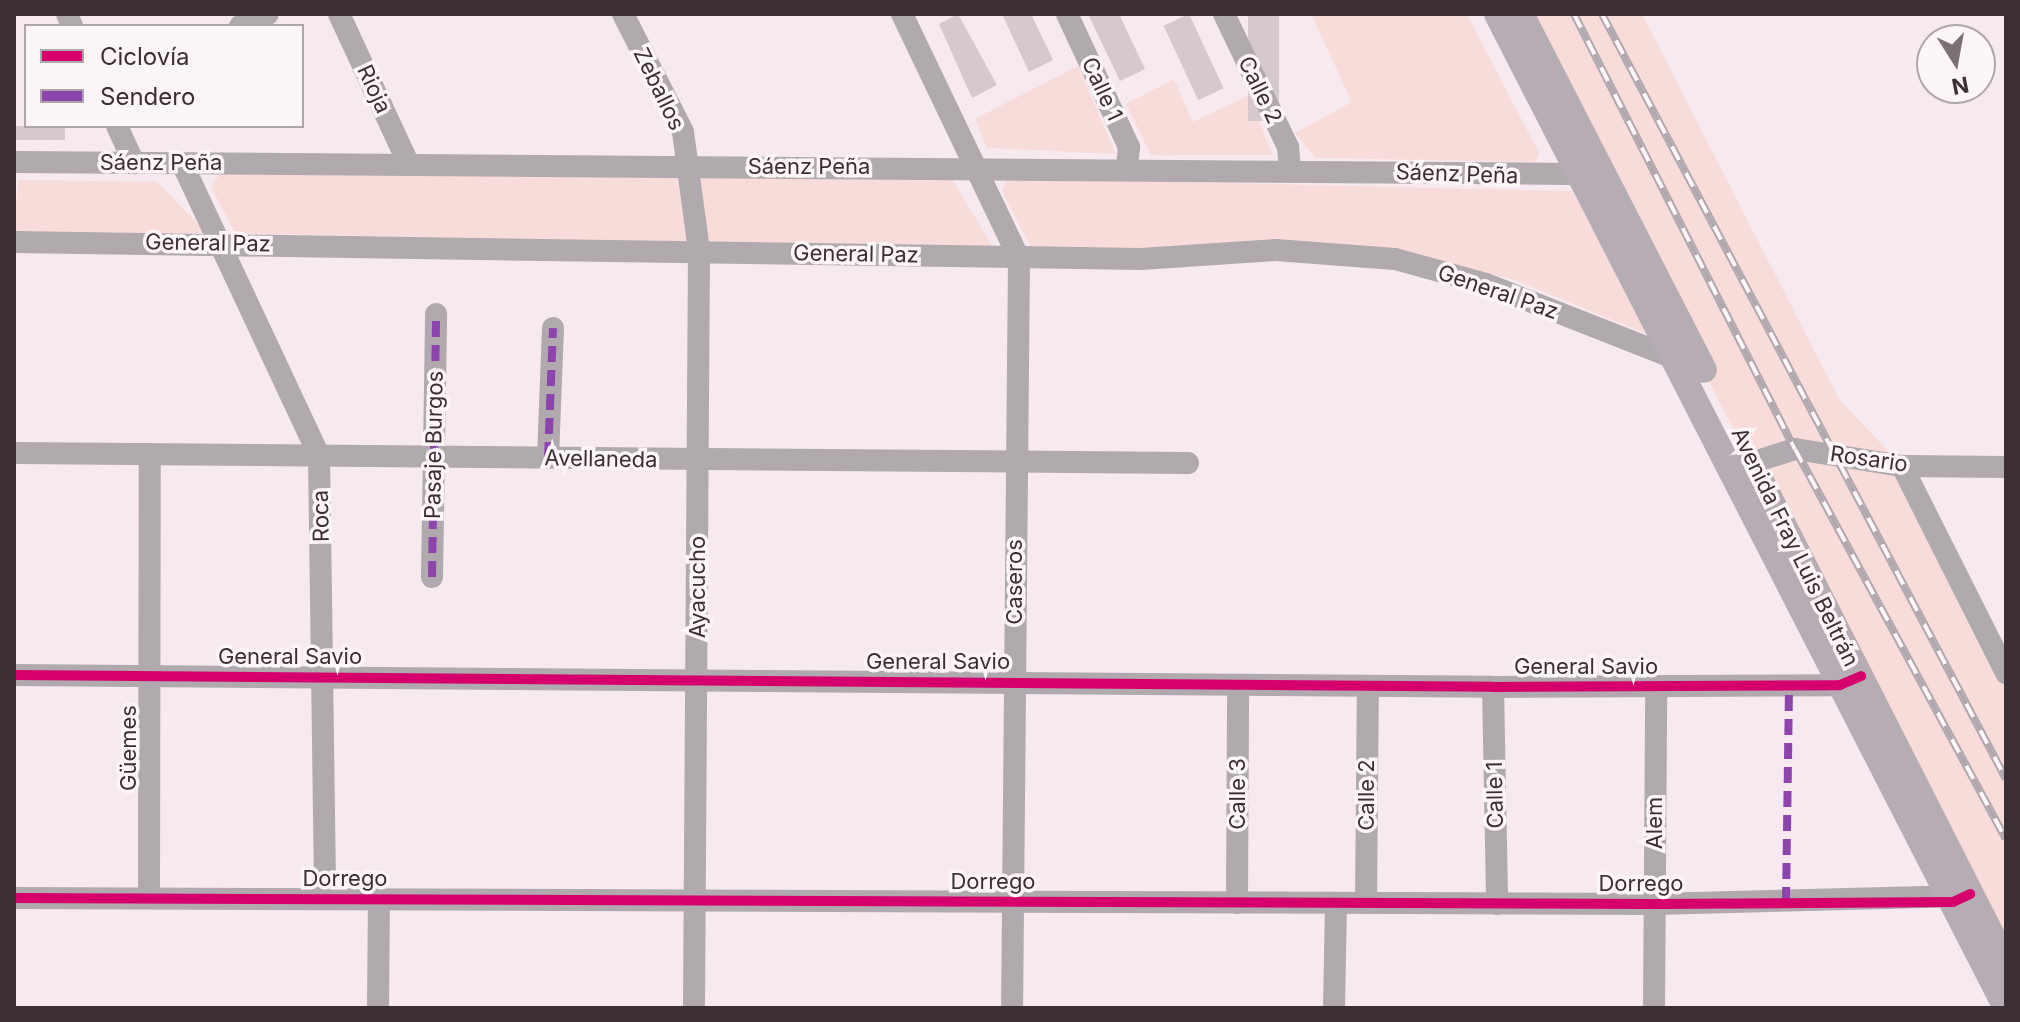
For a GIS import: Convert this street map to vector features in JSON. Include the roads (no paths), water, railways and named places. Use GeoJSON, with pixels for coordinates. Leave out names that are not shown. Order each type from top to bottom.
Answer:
{"type":"FeatureCollection","features":[{"type":"Feature","properties":{"kind":"main road","name":"Avenida Fray Luis Beltrán"},"geometry":{"type":"LineString","coordinates":[[1497,14],[1591,175],[1743,464],[1961,898],[2006,1008]]}},
{"type":"Feature","properties":{"kind":"main road","name":"Avenida Fray Luis Beltrán"},"geometry":{"type":"LineString","coordinates":[[1521,14],[1591,175],[1679,360],[1743,464]]}},
{"type":"Feature","properties":{"kind":"main road","name":"Avenida Fray Luis Beltrán"},"geometry":{"type":"LineString","coordinates":[[1961,898],[2006,963]]}},
{"type":"Feature","properties":{"kind":"street"},"geometry":{"type":"LineString","coordinates":[[245,24],[268,14]]}},
{"type":"Feature","properties":{"kind":"street","name":"Rioja"},"geometry":{"type":"LineString","coordinates":[[339,14],[409,165]]}},
{"type":"Feature","properties":{"kind":"street","name":"Zeballos"},"geometry":{"type":"LineString","coordinates":[[623,14],[683,132],[686,167]]}},
{"type":"Feature","properties":{"kind":"street","name":"Caseros"},"geometry":{"type":"LineString","coordinates":[[902,14],[1019,258],[1012,1008]]}},
{"type":"Feature","properties":{"kind":"street","name":"Calle 1"},"geometry":{"type":"LineString","coordinates":[[1067,14],[1129,147],[1127,166]]}},
{"type":"Feature","properties":{"kind":"street","name":"Calle 2"},"geometry":{"type":"LineString","coordinates":[[1224,14],[1288,147],[1290,168]]}},
{"type":"Feature","properties":{"kind":"street"},"geometry":{"type":"LineString","coordinates":[[118,128],[134,163]]}},
{"type":"Feature","properties":{"kind":"street","name":"Sáenz Peña"},"geometry":{"type":"LineString","coordinates":[[16,163],[1127,166],[1591,175]]}},
{"type":"Feature","properties":{"kind":"street","name":"Roca"},"geometry":{"type":"LineString","coordinates":[[182,163],[319,455],[325,677],[325,899]]}},
{"type":"Feature","properties":{"kind":"street","name":"Ayacucho"},"geometry":{"type":"LineString","coordinates":[[686,167],[699,251],[694,1008]]}},
{"type":"Feature","properties":{"kind":"street","name":"General Paz"},"geometry":{"type":"LineString","coordinates":[[14,242],[1019,258],[1276,250],[1395,259],[1486,284],[1679,360]]}},
{"type":"Feature","properties":{"kind":"street","name":"Pasaje Burgos"},"geometry":{"type":"LineString","coordinates":[[432,577],[436,314]]}},
{"type":"Feature","properties":{"kind":"street"},"geometry":{"type":"LineString","coordinates":[[548,458],[553,328]]}},
{"type":"Feature","properties":{"kind":"street","name":"Rosario"},"geometry":{"type":"LineString","coordinates":[[1743,464],[1795,449],[1902,466],[2006,467]]}},
{"type":"Feature","properties":{"kind":"street","name":"Avellaneda"},"geometry":{"type":"LineString","coordinates":[[14,453],[1016,464],[1188,463]]}},
{"type":"Feature","properties":{"kind":"street","name":"Güemes"},"geometry":{"type":"LineString","coordinates":[[149,898],[150,454]]}},
{"type":"Feature","properties":{"kind":"street"},"geometry":{"type":"LineString","coordinates":[[1902,466],[2006,673]]}},
{"type":"Feature","properties":{"kind":"street","name":"General Savio"},"geometry":{"type":"LineString","coordinates":[[14,675],[1493,687],[1850,681]]}},
{"type":"Feature","properties":{"kind":"street","name":"Calle 3"},"geometry":{"type":"LineString","coordinates":[[1237,903],[1238,685]]}},
{"type":"Feature","properties":{"kind":"street","name":"Calle 2"},"geometry":{"type":"LineString","coordinates":[[1366,903],[1368,686]]}},
{"type":"Feature","properties":{"kind":"street","name":"Alem"},"geometry":{"type":"LineString","coordinates":[[1654,1008],[1656,686]]}},
{"type":"Feature","properties":{"kind":"street","name":"Calle 1"},"geometry":{"type":"LineString","coordinates":[[1493,687],[1497,904]]}},
{"type":"Feature","properties":{"kind":"street","name":"Dorrego"},"geometry":{"type":"LineString","coordinates":[[14,898],[1497,904],[1961,898]]}},
{"type":"Feature","properties":{"kind":"street"},"geometry":{"type":"LineString","coordinates":[[378,1008],[379,899]]}},
{"type":"Feature","properties":{"kind":"street"},"geometry":{"type":"LineString","coordinates":[[1334,1008],[1336,903]]}},
{"type":"Feature","properties":{"kind":"railway"},"geometry":{"type":"LineString","coordinates":[[1574,14],[1795,449],[2006,839]]}},
{"type":"Feature","properties":{"kind":"railway"},"geometry":{"type":"LineString","coordinates":[[1602,14],[2006,779]]}}]}
